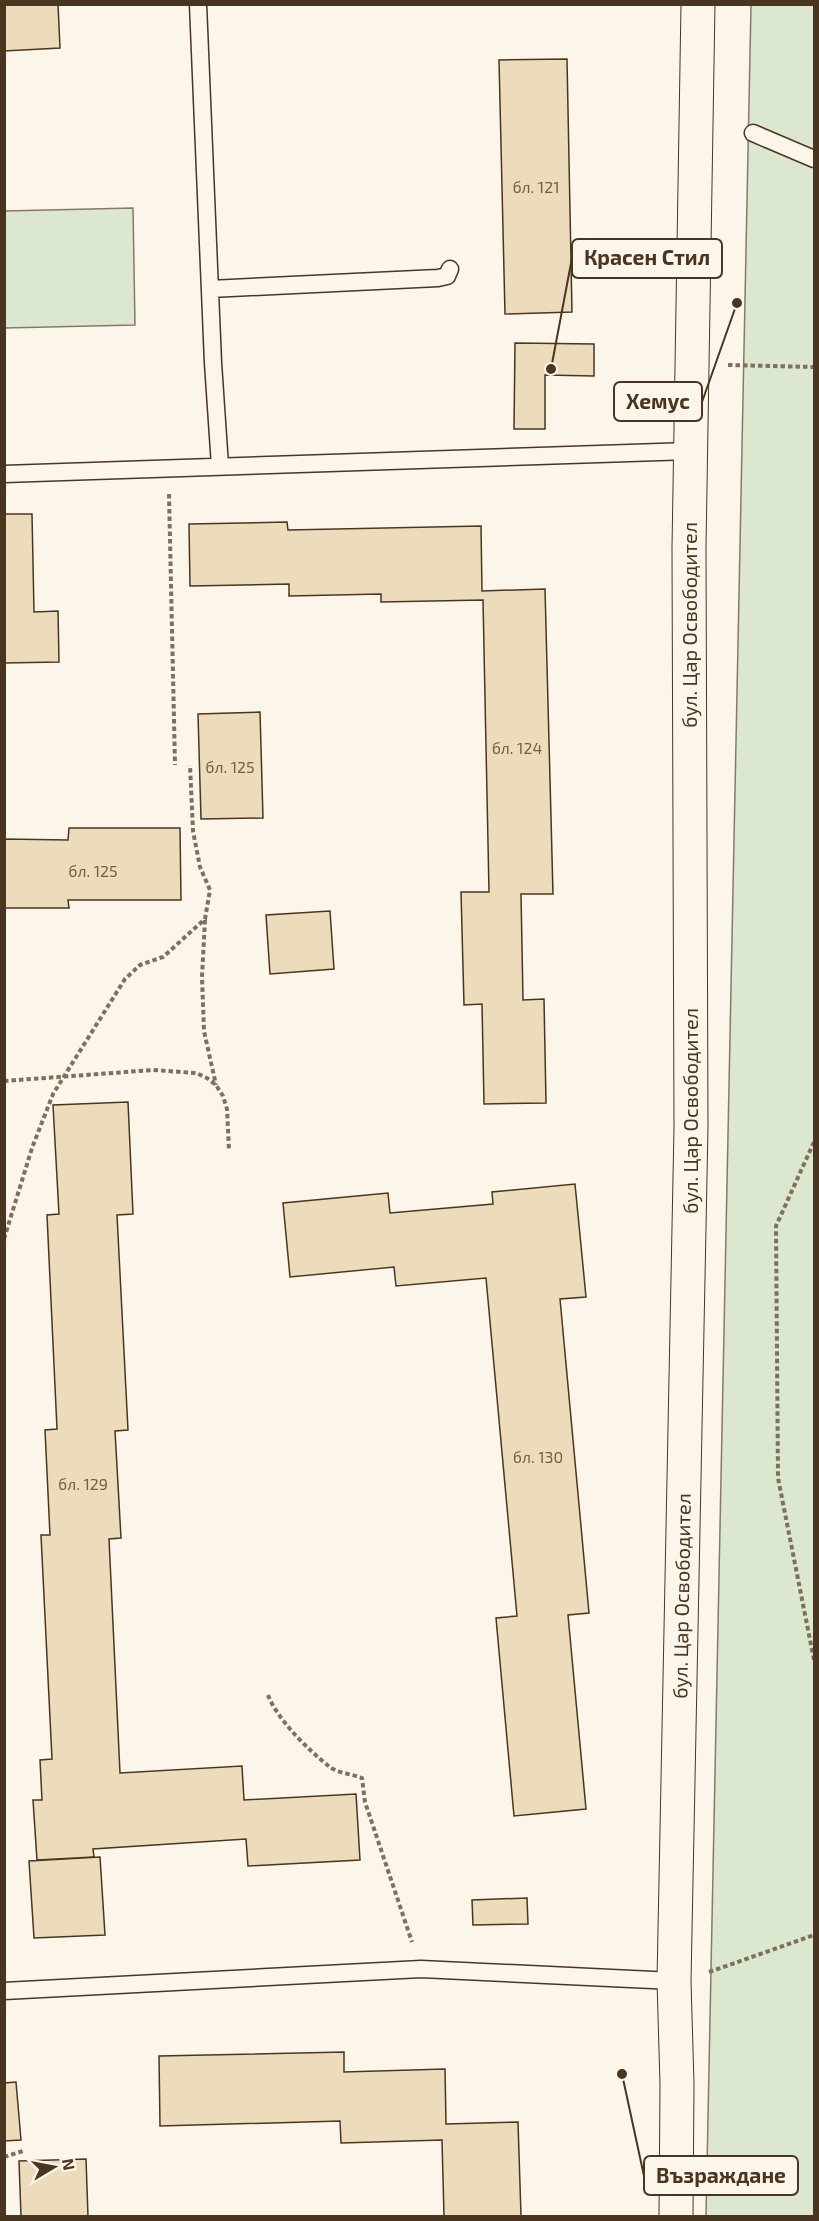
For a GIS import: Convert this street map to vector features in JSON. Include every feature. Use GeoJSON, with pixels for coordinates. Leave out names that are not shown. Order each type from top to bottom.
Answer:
{"type":"FeatureCollection","features":[{"type":"Feature","properties":{"kind":"main road","name":"бул. Цар Освободител"},"geometry":{"type":"LineString","coordinates":[[676,2217],[677,2084],[674,1981],[691,1126],[689,548],[698,4]]}},
{"type":"Feature","properties":{"kind":"lane"},"geometry":{"type":"LineString","coordinates":[[198,4],[219,466]]}},
{"type":"Feature","properties":{"kind":"lane"},"geometry":{"type":"LineString","coordinates":[[753,133],[814,159]]}},
{"type":"Feature","properties":{"kind":"lane"},"geometry":{"type":"LineString","coordinates":[[210,289],[438,278],[447,276],[450,269]]}},
{"type":"Feature","properties":{"kind":"lane"},"geometry":{"type":"LineString","coordinates":[[4,474],[690,451]]}},
{"type":"Feature","properties":{"kind":"lane"},"geometry":{"type":"LineString","coordinates":[[4,1990],[422,1969],[674,1981]]}},
{"type":"Feature","properties":{"kind":"path"},"geometry":{"type":"LineString","coordinates":[[693,364],[814,367]]}},
{"type":"Feature","properties":{"kind":"path"},"geometry":{"type":"LineString","coordinates":[[168,469],[175,765]]}},
{"type":"Feature","properties":{"kind":"path"},"geometry":{"type":"LineString","coordinates":[[190,765],[193,831],[200,867],[210,890],[205,919],[202,977],[204,1031],[216,1085]]}},
{"type":"Feature","properties":{"kind":"path"},"geometry":{"type":"LineString","coordinates":[[4,1239],[32,1148],[53,1094],[64,1076],[125,979],[140,965],[163,957],[205,919]]}},
{"type":"Feature","properties":{"kind":"path"},"geometry":{"type":"LineString","coordinates":[[4,1081],[153,1070],[184,1071],[207,1078],[216,1085],[227,1108],[229,1150]]}},
{"type":"Feature","properties":{"kind":"path"},"geometry":{"type":"LineString","coordinates":[[814,1142],[776,1226],[776,1237],[778,1478],[814,1660]]}},
{"type":"Feature","properties":{"kind":"path"},"geometry":{"type":"LineString","coordinates":[[268,1695],[272,1707],[300,1739],[332,1768],[362,1778],[365,1802],[422,1969]]}},
{"type":"Feature","properties":{"kind":"path"},"geometry":{"type":"LineString","coordinates":[[674,1981],[696,1977],[814,1935]]}},
{"type":"Feature","properties":{"kind":"path"},"geometry":{"type":"LineString","coordinates":[[4,2157],[23,2151]]}},
{"type":"Feature","properties":{"kind":"green space"},"geometry":{"type":"Polygon","coordinates":[[[814,4],[814,2216],[706,2216],[751,5],[814,4]]]}},
{"type":"Feature","properties":{"kind":"green space"},"geometry":{"type":"Polygon","coordinates":[[[133,208],[135,325],[5,328],[5,211],[133,208]]]}},
{"type":"Feature","properties":{"kind":"building"},"geometry":{"type":"Polygon","coordinates":[[[4,4],[58,4],[60,48],[4,51],[4,4]]]}},
{"type":"Feature","properties":{"kind":"building"},"geometry":{"type":"Polygon","coordinates":[[[567,59],[572,312],[505,314],[499,60],[567,59]]]}},
{"type":"Feature","properties":{"kind":"building"},"geometry":{"type":"Polygon","coordinates":[[[515,343],[594,344],[594,376],[545,375],[545,429],[514,429],[515,343]]]}},
{"type":"Feature","properties":{"kind":"building"},"geometry":{"type":"Polygon","coordinates":[[[4,514],[32,514],[34,612],[58,611],[59,662],[4,663],[4,514]]]}},
{"type":"Feature","properties":{"kind":"building"},"geometry":{"type":"Polygon","coordinates":[[[287,522],[288,530],[481,526],[482,591],[545,589],[553,894],[521,894],[523,1000],[544,999],[546,1103],[484,1104],[482,1004],[464,1005],[461,892],[489,892],[483,600],[381,602],[381,594],[289,596],[289,584],[190,586],[189,524],[287,522]]]}},
{"type":"Feature","properties":{"kind":"building"},"geometry":{"type":"Polygon","coordinates":[[[260,712],[263,818],[201,819],[198,714],[260,712]]]}},
{"type":"Feature","properties":{"kind":"building"},"geometry":{"type":"Polygon","coordinates":[[[69,828],[180,828],[181,900],[68,900],[69,908],[4,908],[4,839],[68,840],[69,828]]]}},
{"type":"Feature","properties":{"kind":"building"},"geometry":{"type":"Polygon","coordinates":[[[330,911],[334,969],[270,974],[266,915],[330,911]]]}},
{"type":"Feature","properties":{"kind":"building"},"geometry":{"type":"Polygon","coordinates":[[[128,1102],[133,1214],[117,1215],[128,1430],[115,1431],[121,1538],[109,1539],[120,1773],[242,1766],[244,1800],[356,1794],[360,1860],[248,1866],[246,1839],[93,1849],[94,1857],[37,1860],[33,1800],[42,1800],[40,1760],[52,1759],[41,1535],[50,1535],[45,1430],[57,1429],[47,1215],[59,1214],[53,1105],[128,1102]]]}},
{"type":"Feature","properties":{"kind":"building"},"geometry":{"type":"Polygon","coordinates":[[[575,1184],[586,1297],[560,1299],[589,1613],[568,1615],[586,1809],[514,1816],[496,1618],[517,1616],[486,1278],[396,1286],[394,1267],[290,1277],[283,1203],[388,1193],[390,1213],[493,1204],[492,1192],[575,1184]]]}},
{"type":"Feature","properties":{"kind":"building"},"geometry":{"type":"Polygon","coordinates":[[[100,1857],[105,1935],[34,1938],[29,1861],[100,1857]]]}},
{"type":"Feature","properties":{"kind":"building"},"geometry":{"type":"Polygon","coordinates":[[[527,1898],[528,1924],[473,1925],[472,1900],[527,1898]]]}},
{"type":"Feature","properties":{"kind":"building"},"geometry":{"type":"Polygon","coordinates":[[[344,2052],[344,2072],[445,2069],[446,2124],[518,2122],[521,2216],[444,2216],[442,2140],[341,2143],[340,2121],[160,2126],[159,2056],[344,2052]]]}},
{"type":"Feature","properties":{"kind":"building"},"geometry":{"type":"Polygon","coordinates":[[[16,2082],[21,2140],[4,2141],[4,2083],[16,2082]]]}},
{"type":"Feature","properties":{"kind":"building"},"geometry":{"type":"Polygon","coordinates":[[[86,2159],[88,2216],[21,2216],[19,2161],[86,2159]]]}},
{"type":"Feature","properties":{"kind":"place","name":"Хемус"},"geometry":{"type":"Point","coordinates":[737,303]}},
{"type":"Feature","properties":{"kind":"place","name":"Красен Стил"},"geometry":{"type":"Point","coordinates":[551,369]}},
{"type":"Feature","properties":{"kind":"place","name":"Възраждане"},"geometry":{"type":"Point","coordinates":[622,2074]}}]}
